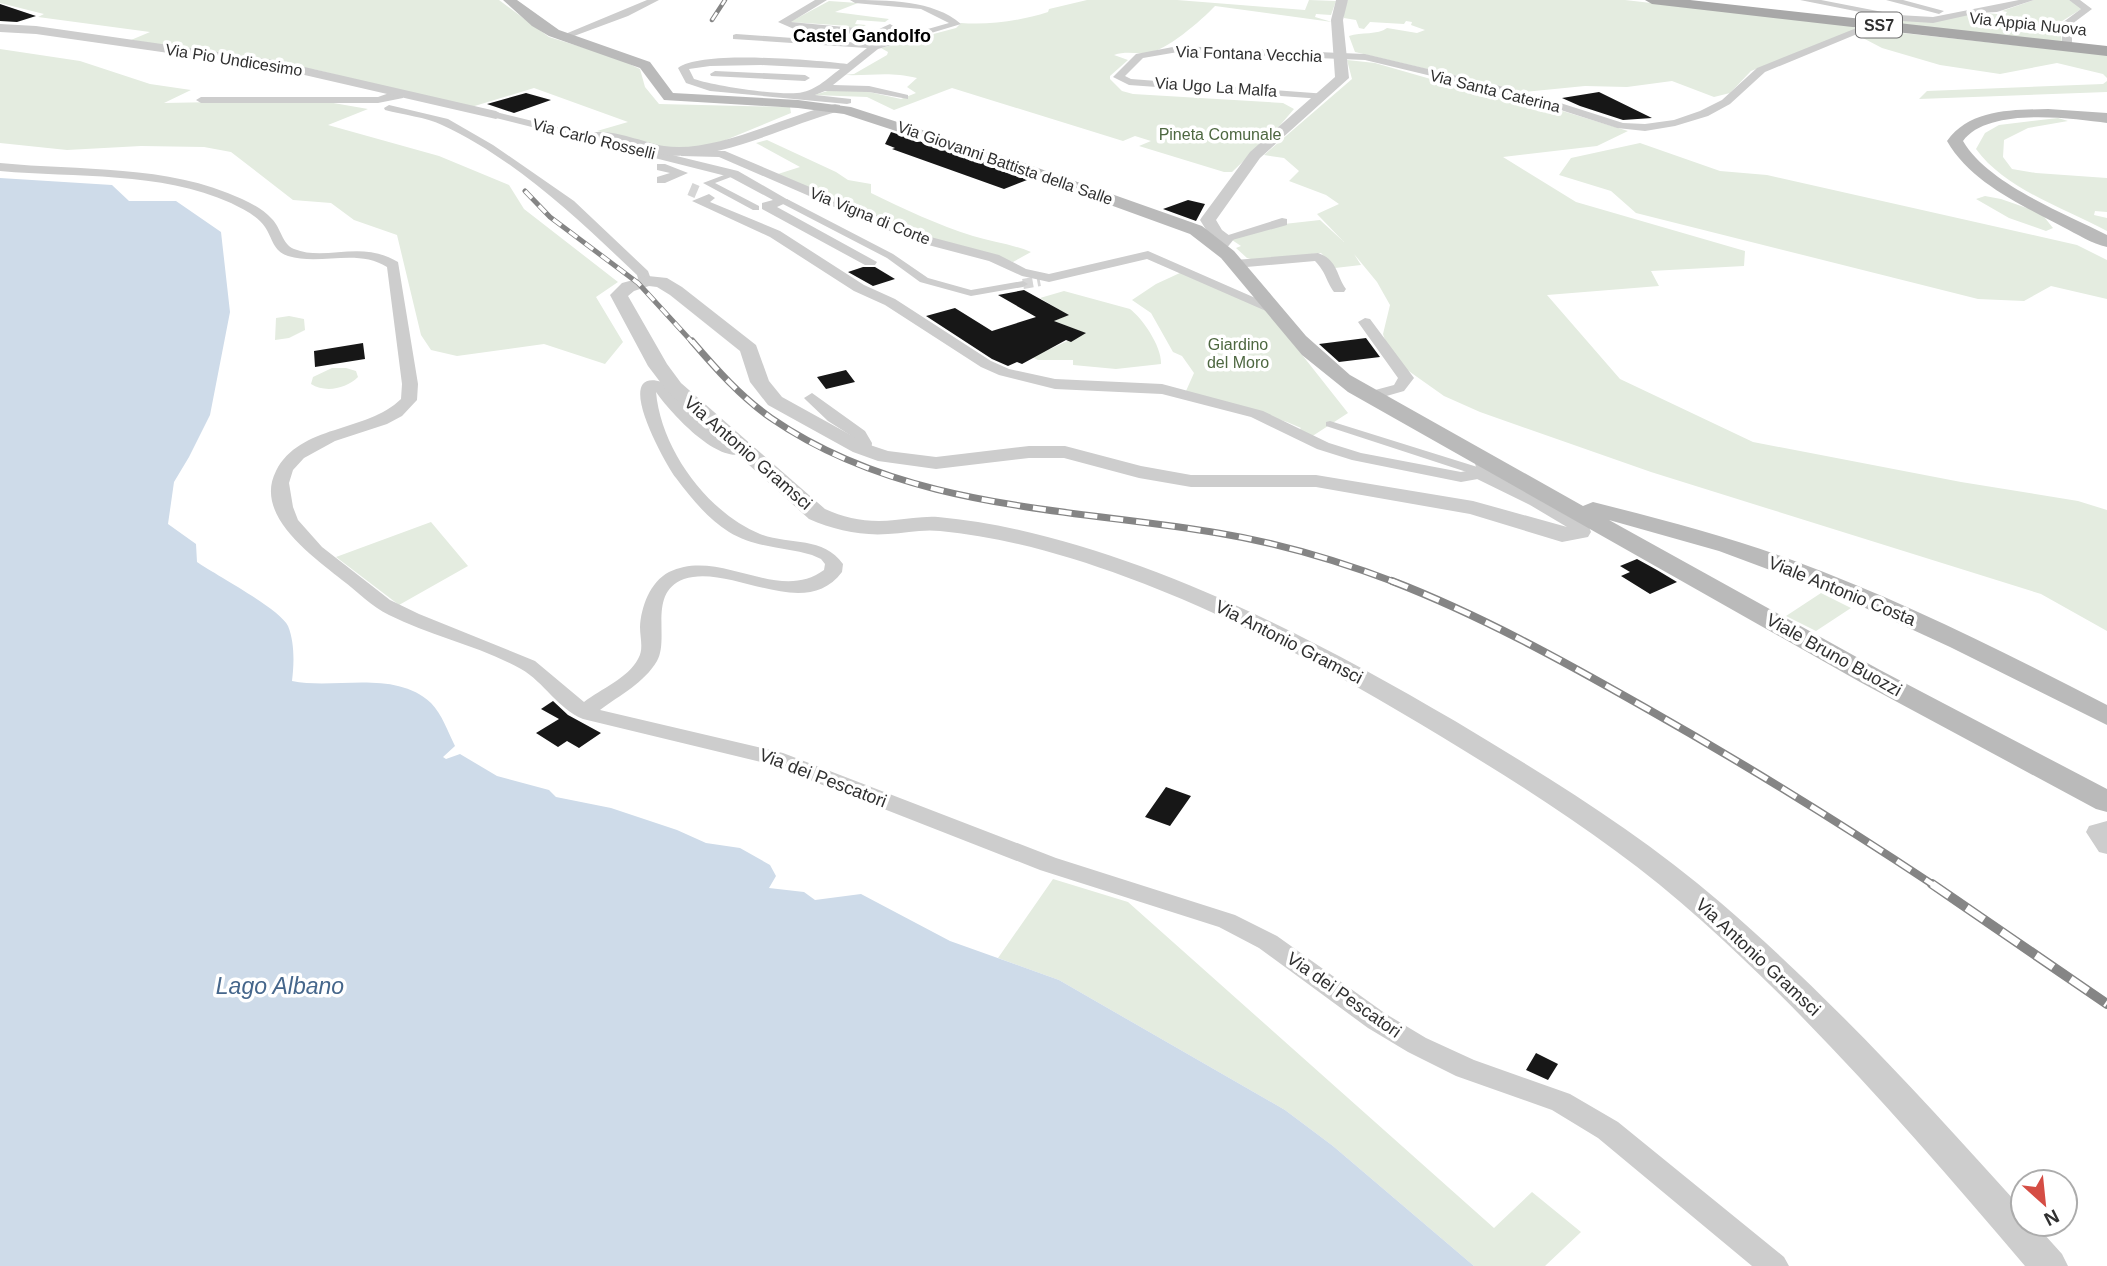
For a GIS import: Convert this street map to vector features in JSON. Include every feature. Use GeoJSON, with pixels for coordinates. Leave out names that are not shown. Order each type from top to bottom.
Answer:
{"type":"FeatureCollection","features":[{"type":"Feature","properties":{"kind":"main road"},"geometry":{"type":"LineString","coordinates":[[509,0],[541,26],[563,37],[620,54],[645,65],[653,71],[662,91],[672,97],[800,105]]}},
{"type":"Feature","properties":{"kind":"main road","name":"Via Appia Nuova"},"geometry":{"type":"LineString","coordinates":[[1652,0],[2107,51]]}},
{"type":"Feature","properties":{"kind":"main road","name":"Via Giovanni Battista della Salle"},"geometry":{"type":"LineString","coordinates":[[800,105],[835,108],[1009,163],[1190,227],[1222,241]]}},
{"type":"Feature","properties":{"kind":"main road"},"geometry":{"type":"LineString","coordinates":[[2107,118],[2046,113],[2007,116],[1967,127],[1959,132],[1955,141],[1962,155],[1990,177],[2107,242]]}},
{"type":"Feature","properties":{"kind":"main road"},"geometry":{"type":"LineString","coordinates":[[1222,241],[1236,264],[1305,344]]}},
{"type":"Feature","properties":{"kind":"main road","name":"Viale Bruno Buozzi"},"geometry":{"type":"LineString","coordinates":[[1305,344],[1331,371],[1391,394],[1484,467],[1564,504],[1623,525],[1870,676],[2107,802]]}},
{"type":"Feature","properties":{"kind":"main road","name":"Viale Antonio Costa"},"geometry":{"type":"LineString","coordinates":[[1623,525],[1772,562],[1838,587],[1959,639],[2107,716]]}},
{"type":"Feature","properties":{"kind":"street"},"geometry":{"type":"LineString","coordinates":[[563,37],[625,14],[653,0]]}},
{"type":"Feature","properties":{"kind":"street"},"geometry":{"type":"LineString","coordinates":[[822,0],[783,22],[794,26],[867,32],[888,25]]}},
{"type":"Feature","properties":{"kind":"street"},"geometry":{"type":"LineString","coordinates":[[588,138],[618,138],[665,151],[719,147],[800,105],[879,46],[955,25],[954,21],[942,14],[915,6],[855,0]]}},
{"type":"Feature","properties":{"kind":"street"},"geometry":{"type":"LineString","coordinates":[[1282,222],[1222,241],[1208,221],[1217,204],[1255,155],[1342,78],[1336,29],[1338,8],[1342,0]]}},
{"type":"Feature","properties":{"kind":"street"},"geometry":{"type":"LineString","coordinates":[[1805,0],[1936,20],[1978,10]]}},
{"type":"Feature","properties":{"kind":"street"},"geometry":{"type":"LineString","coordinates":[[1891,0],[1947,12],[2000,8],[2029,0]]}},
{"type":"Feature","properties":{"kind":"street"},"geometry":{"type":"LineString","coordinates":[[2067,46],[2067,23],[2087,9],[2074,0]]}},
{"type":"Feature","properties":{"kind":"street"},"geometry":{"type":"LineString","coordinates":[[1946,2],[1978,10]]}},
{"type":"Feature","properties":{"kind":"street","name":"Via Santa Caterina"},"geometry":{"type":"LineString","coordinates":[[1340,58],[1382,60],[1461,82],[1521,94],[1621,127],[1638,128],[1715,109],[1737,94],[1746,79],[1761,70],[1875,25],[1885,16],[1936,20]]}},
{"type":"Feature","properties":{"kind":"street","name":"Via Pio Undicesimo"},"geometry":{"type":"LineString","coordinates":[[0,27],[261,62],[496,115]]}},
{"type":"Feature","properties":{"kind":"street"},"geometry":{"type":"LineString","coordinates":[[736,37],[879,46]]}},
{"type":"Feature","properties":{"kind":"street","name":"Via Fontana Vecchia"},"geometry":{"type":"LineString","coordinates":[[1123,72],[1140,56],[1178,48],[1340,58]]}},
{"type":"Feature","properties":{"kind":"street"},"geometry":{"type":"LineString","coordinates":[[835,108],[800,105],[710,88],[693,83],[686,77],[683,66],[700,62],[848,67]]}},
{"type":"Feature","properties":{"kind":"street","name":"Via Ugo La Malfa"},"geometry":{"type":"LineString","coordinates":[[1123,72],[1118,78],[1129,82],[1323,96]]}},
{"type":"Feature","properties":{"kind":"street"},"geometry":{"type":"LineString","coordinates":[[686,77],[715,74],[806,78]]}},
{"type":"Feature","properties":{"kind":"street"},"geometry":{"type":"LineString","coordinates":[[821,89],[869,89],[904,97]]}},
{"type":"Feature","properties":{"kind":"street"},"geometry":{"type":"LineString","coordinates":[[201,100],[377,100],[399,96],[388,90]]}},
{"type":"Feature","properties":{"kind":"street"},"geometry":{"type":"LineString","coordinates":[[325,99],[341,101]]}},
{"type":"Feature","properties":{"kind":"street"},"geometry":{"type":"LineString","coordinates":[[389,108],[446,122],[534,176],[570,204],[643,274],[645,282],[661,282],[677,291],[745,346],[753,356],[760,382],[775,401],[865,450],[893,459],[927,463],[1036,451],[1065,452],[1139,472],[1191,481],[1315,481],[1473,509],[1562,534],[1580,532],[1578,525],[1484,467],[1330,424]]}},
{"type":"Feature","properties":{"kind":"street","name":"Via Carlo Rosselli"},"geometry":{"type":"LineString","coordinates":[[496,115],[735,174],[785,201]]}},
{"type":"Feature","properties":{"kind":"street"},"geometry":{"type":"LineString","coordinates":[[556,130],[540,137],[682,173],[661,180]]}},
{"type":"Feature","properties":{"kind":"street","name":"Via Vigna di Corte"},"geometry":{"type":"LineString","coordinates":[[665,151],[677,154],[721,153],[918,238],[994,258],[1024,276],[1045,280],[1148,255],[1227,290]]}},
{"type":"Feature","properties":{"kind":"street"},"geometry":{"type":"LineString","coordinates":[[0,167],[128,176],[195,187],[237,201],[272,227]]}},
{"type":"Feature","properties":{"kind":"street"},"geometry":{"type":"LineString","coordinates":[[735,174],[707,183],[870,262]]}},
{"type":"Feature","properties":{"kind":"street"},"geometry":{"type":"LineString","coordinates":[[1024,276],[978,293],[961,291],[924,280],[890,257],[785,201],[741,213],[696,192],[698,201],[775,234],[835,273],[890,302],[986,364],[1010,374],[1055,384],[1162,389],[1257,414],[1323,446],[1358,457],[1472,477],[1484,467]]}},
{"type":"Feature","properties":{"kind":"street"},"geometry":{"type":"LineString","coordinates":[[810,231],[829,225]]}},
{"type":"Feature","properties":{"kind":"street","name":"Via dei Pescatori"},"geometry":{"type":"LineString","coordinates":[[272,227],[277,244],[294,253],[369,256],[385,259],[393,265],[411,393],[405,405],[392,415],[314,444],[288,465],[281,480],[281,495],[293,527],[306,544],[379,602],[529,666],[549,679],[568,700],[585,712],[775,758],[1039,861],[1204,912],[1242,927],[1275,947],[1377,1021],[1418,1045],[1465,1068],[1561,1102],[1586,1115],[1774,1266]]}},
{"type":"Feature","properties":{"kind":"street"},"geometry":{"type":"LineString","coordinates":[[835,273],[890,257]]}},
{"type":"Feature","properties":{"kind":"street"},"geometry":{"type":"LineString","coordinates":[[1236,264],[1318,257],[1332,270],[1334,282],[1339,289]]}},
{"type":"Feature","properties":{"kind":"street"},"geometry":{"type":"LineString","coordinates":[[1202,267],[1206,275],[1227,286],[1227,290],[1266,301]]}},
{"type":"Feature","properties":{"kind":"street","name":"Via Antonio Gramsci"},"geometry":{"type":"LineString","coordinates":[[645,282],[623,290],[619,297],[658,366],[686,399],[808,507],[834,521],[869,528],[928,523],[946,525],[1073,553],[1135,572],[1194,596],[1256,624],[1365,680],[1528,777],[1642,854],[1726,925],[1870,1067],[2049,1266]]}},
{"type":"Feature","properties":{"kind":"street"},"geometry":{"type":"LineString","coordinates":[[1365,322],[1402,369],[1391,394]]}},
{"type":"Feature","properties":{"kind":"street"},"geometry":{"type":"LineString","coordinates":[[585,712],[648,661],[652,650],[652,611],[660,591],[673,577],[692,571],[709,570],[793,587],[818,582],[833,572],[834,564],[827,555],[750,536],[734,527],[706,503],[681,473],[654,425],[648,387],[654,384],[660,386],[680,410],[724,447],[742,449]]}},
{"type":"Feature","properties":{"kind":"street"},"geometry":{"type":"LineString","coordinates":[[812,398],[835,419],[858,432],[864,440],[865,450]]}},
{"type":"Feature","properties":{"kind":"street"},"geometry":{"type":"LineString","coordinates":[[2107,829],[2097,832],[2107,846]]}},
{"type":"Feature","properties":{"kind":"green space"},"geometry":{"type":"Polygon","coordinates":[[[0,0],[499,0],[549,37],[617,58],[640,69],[645,87],[659,104],[790,107],[791,113],[711,146],[665,149],[597,131],[628,122],[534,88],[468,108],[317,70],[131,40],[150,32],[38,17],[44,14],[0,3],[0,0]]]}},
{"type":"Feature","properties":{"kind":"green space","name":"Pineta Comunale"},"geometry":{"type":"Polygon","coordinates":[[[1087,0],[1177,0],[1305,10],[1309,0],[1336,1],[1331,15],[1316,14],[1315,17],[1332,22],[1215,6],[1193,27],[1155,51],[1114,55],[1128,60],[1110,76],[1122,91],[1133,94],[1283,103],[1294,109],[1232,172],[1224,172],[1139,146],[1151,141],[1135,136],[1123,141],[952,88],[894,110],[867,97],[814,95],[831,90],[860,90],[901,99],[916,93],[907,87],[917,78],[889,74],[844,75],[854,74],[887,55],[888,52],[881,48],[956,28],[961,23],[1016,20],[1087,0]]]}},
{"type":"Feature","properties":{"kind":"green space"},"geometry":{"type":"Polygon","coordinates":[[[1348,0],[1625,0],[1851,26],[1857,29],[1751,71],[1730,93],[1714,97],[1672,81],[1627,87],[1585,86],[1524,92],[1355,52],[1349,36],[1379,32],[1387,28],[1417,33],[1425,30],[1406,21],[1404,24],[1370,22],[1364,29],[1359,28],[1356,20],[1344,18],[1348,0]]]}},
{"type":"Feature","properties":{"kind":"green space"},"geometry":{"type":"Polygon","coordinates":[[[2034,0],[2069,0],[2083,8],[2059,23],[2062,42],[1883,22],[1885,18],[1933,22],[1979,12],[2005,15],[2007,12],[2002,11],[2034,0]]]}},
{"type":"Feature","properties":{"kind":"green space"},"geometry":{"type":"Polygon","coordinates":[[[829,1],[858,3],[835,12],[889,19],[885,22],[857,20],[855,24],[866,25],[859,29],[790,22],[829,1]]]}},
{"type":"Feature","properties":{"kind":"green space"},"geometry":{"type":"Polygon","coordinates":[[[1884,31],[2107,55],[2107,78],[2103,74],[2057,63],[2000,74],[1940,65],[1882,48],[1861,37],[1884,31]]]}},
{"type":"Feature","properties":{"kind":"green space"},"geometry":{"type":"Polygon","coordinates":[[[0,49],[80,61],[150,84],[191,90],[164,103],[316,100],[368,109],[328,125],[439,156],[509,185],[524,209],[618,282],[596,297],[623,342],[605,364],[544,344],[457,356],[431,350],[421,335],[397,235],[354,220],[331,203],[293,200],[231,152],[204,147],[141,146],[67,150],[0,143],[0,49]]]}},
{"type":"Feature","properties":{"kind":"green space"},"geometry":{"type":"Polygon","coordinates":[[[1347,60],[1375,63],[1448,84],[1510,95],[1628,131],[1597,146],[1503,157],[1576,202],[1745,251],[1744,266],[1651,271],[1659,286],[1547,295],[1620,379],[1753,442],[1961,482],[2078,501],[2107,510],[2107,631],[2041,594],[1651,472],[1480,412],[1444,396],[1403,367],[1389,352],[1383,334],[1390,305],[1377,282],[1354,254],[1361,265],[1335,268],[1321,253],[1255,260],[1247,258],[1236,248],[1241,246],[1229,238],[1284,224],[1320,220],[1344,242],[1317,214],[1339,204],[1326,195],[1289,181],[1299,171],[1284,158],[1264,155],[1352,79],[1347,60]]]}},
{"type":"Feature","properties":{"kind":"green space"},"geometry":{"type":"Polygon","coordinates":[[[2107,81],[2107,92],[1919,99],[1927,91],[2103,84],[2107,81]]]}},
{"type":"Feature","properties":{"kind":"green space"},"geometry":{"type":"Polygon","coordinates":[[[2058,118],[2068,121],[2028,128],[2004,140],[2003,157],[2012,169],[2107,178],[2107,212],[2095,211],[2094,215],[2107,218],[2107,231],[2019,186],[1988,163],[1976,149],[1985,133],[1999,125],[2058,118]]]}},
{"type":"Feature","properties":{"kind":"green space"},"geometry":{"type":"Polygon","coordinates":[[[767,140],[848,180],[871,184],[871,193],[921,216],[973,236],[1031,252],[1013,262],[918,235],[778,174],[800,167],[756,143],[767,140]]]}},
{"type":"Feature","properties":{"kind":"green space"},"geometry":{"type":"Polygon","coordinates":[[[1640,143],[1720,171],[1767,175],[2077,245],[2107,260],[2107,299],[2051,286],[2024,301],[1978,299],[1636,213],[1611,191],[1559,175],[1571,158],[1640,143]]]}},
{"type":"Feature","properties":{"kind":"green space"},"geometry":{"type":"Polygon","coordinates":[[[1985,196],[2041,213],[2053,228],[2046,231],[2009,218],[1976,199],[1985,196]]]}},
{"type":"Feature","properties":{"kind":"green space","name":"Giardino del Moro"},"geometry":{"type":"Polygon","coordinates":[[[1182,272],[1265,308],[1348,413],[1311,437],[1299,430],[1301,428],[1287,422],[1186,391],[1194,373],[1182,356],[1173,352],[1151,313],[1132,300],[1156,284],[1182,272]]]}},
{"type":"Feature","properties":{"kind":"green space"},"geometry":{"type":"Polygon","coordinates":[[[1064,291],[1130,309],[1151,334],[1161,364],[1116,369],[1073,365],[1073,360],[1038,360],[1028,355],[1046,347],[1050,349],[1085,333],[1054,321],[1068,315],[1040,298],[1064,291]]]}},
{"type":"Feature","properties":{"kind":"green space"},"geometry":{"type":"Polygon","coordinates":[[[289,316],[304,319],[305,330],[289,338],[275,340],[276,318],[289,316]]]}},
{"type":"Feature","properties":{"kind":"green space"},"geometry":{"type":"Polygon","coordinates":[[[332,368],[356,371],[358,377],[335,388],[311,384],[313,377],[332,368]]]}},
{"type":"Feature","properties":{"kind":"green space"},"geometry":{"type":"Polygon","coordinates":[[[431,522],[468,566],[399,605],[336,557],[431,522]]]}},
{"type":"Feature","properties":{"kind":"green space"},"geometry":{"type":"Polygon","coordinates":[[[1821,593],[1851,608],[1816,631],[1786,616],[1821,593]]]}},
{"type":"Feature","properties":{"kind":"green space"},"geometry":{"type":"Polygon","coordinates":[[[1053,879],[1128,902],[1494,1228],[1532,1192],[1581,1232],[1545,1266],[1474,1266],[1333,1146],[1285,1110],[1059,980],[998,958],[1053,879]]]}},
{"type":"Feature","properties":{"kind":"water","name":"Lago Albano"},"geometry":{"type":"Polygon","coordinates":[[[0,178],[112,185],[129,201],[176,201],[221,232],[230,312],[210,415],[174,482],[168,524],[196,544],[197,562],[283,619],[292,640],[292,681],[382,683],[400,686],[431,703],[442,718],[455,746],[443,757],[446,759],[460,754],[497,776],[549,790],[556,797],[611,808],[677,830],[706,843],[740,848],[770,865],[776,876],[769,888],[804,892],[815,900],[861,894],[950,941],[1059,980],[1285,1110],[1333,1146],[1474,1266],[0,1266],[0,178]]]}},
{"type":"Feature","properties":{"kind":"building"},"geometry":{"type":"Polygon","coordinates":[[[0,4],[36,16],[17,22],[0,21],[0,4]]]}},
{"type":"Feature","properties":{"kind":"building"},"geometry":{"type":"Polygon","coordinates":[[[1599,92],[1652,118],[1623,120],[1562,98],[1599,92]]]}},
{"type":"Feature","properties":{"kind":"building"},"geometry":{"type":"Polygon","coordinates":[[[526,93],[551,100],[514,113],[487,104],[526,93]]]}},
{"type":"Feature","properties":{"kind":"building"},"geometry":{"type":"Polygon","coordinates":[[[891,132],[1002,168],[1027,180],[1004,189],[892,149],[895,148],[885,144],[891,132]]]}},
{"type":"Feature","properties":{"kind":"building"},"geometry":{"type":"Polygon","coordinates":[[[1188,200],[1205,204],[1196,221],[1163,209],[1188,200]]]}},
{"type":"Feature","properties":{"kind":"building"},"geometry":{"type":"Polygon","coordinates":[[[863,267],[875,267],[895,279],[873,286],[848,272],[863,267]]]}},
{"type":"Feature","properties":{"kind":"building"},"geometry":{"type":"Polygon","coordinates":[[[1024,290],[1069,315],[1054,321],[1086,333],[1071,342],[1066,340],[1022,364],[1017,362],[1008,366],[992,359],[926,316],[955,308],[992,331],[1036,317],[998,295],[1024,290]]]}},
{"type":"Feature","properties":{"kind":"building"},"geometry":{"type":"Polygon","coordinates":[[[1366,338],[1380,357],[1339,362],[1319,344],[1366,338]]]}},
{"type":"Feature","properties":{"kind":"building"},"geometry":{"type":"Polygon","coordinates":[[[363,343],[365,359],[315,367],[314,351],[363,343]]]}},
{"type":"Feature","properties":{"kind":"building"},"geometry":{"type":"Polygon","coordinates":[[[846,370],[855,382],[826,389],[817,377],[846,370]]]}},
{"type":"Feature","properties":{"kind":"building"},"geometry":{"type":"Polygon","coordinates":[[[1637,559],[1677,582],[1650,594],[1621,576],[1630,572],[1620,566],[1637,559]]]}},
{"type":"Feature","properties":{"kind":"building"},"geometry":{"type":"Polygon","coordinates":[[[553,701],[568,715],[601,733],[579,748],[567,741],[558,747],[536,733],[559,719],[541,709],[553,701]]]}},
{"type":"Feature","properties":{"kind":"building"},"geometry":{"type":"Polygon","coordinates":[[[1166,787],[1191,796],[1170,826],[1145,817],[1166,787]]]}},
{"type":"Feature","properties":{"kind":"building"},"geometry":{"type":"Polygon","coordinates":[[[1536,1053],[1558,1064],[1548,1080],[1526,1070],[1536,1053]]]}},
{"type":"Feature","properties":{"kind":"tunnel"},"geometry":{"type":"LineString","coordinates":[[690,189],[697,192]]}},
{"type":"Feature","properties":{"kind":"tunnel"},"geometry":{"type":"LineString","coordinates":[[1023,284],[1040,281]]}},
{"type":"Feature","properties":{"kind":"railway"},"geometry":{"type":"LineString","coordinates":[[712,20],[725,0]]}},
{"type":"Feature","properties":{"kind":"railway"},"geometry":{"type":"LineString","coordinates":[[525,191],[550,217],[638,283],[693,343]]}},
{"type":"Feature","properties":{"kind":"railway"},"geometry":{"type":"LineString","coordinates":[[692,341],[739,392],[771,418],[822,448],[875,471],[931,488],[987,500],[1264,542],[1331,560],[1397,583]]}},
{"type":"Feature","properties":{"kind":"railway"},"geometry":{"type":"LineString","coordinates":[[1392,581],[1489,624],[1614,690],[1791,794],[1933,885]]}},
{"type":"Feature","properties":{"kind":"railway"},"geometry":{"type":"LineString","coordinates":[[1933,885],[2107,1004]]}},
{"type":"Feature","properties":{"kind":"district","name":"Castel Gandolfo"},"geometry":{"type":"Point","coordinates":[862,36]}}]}
